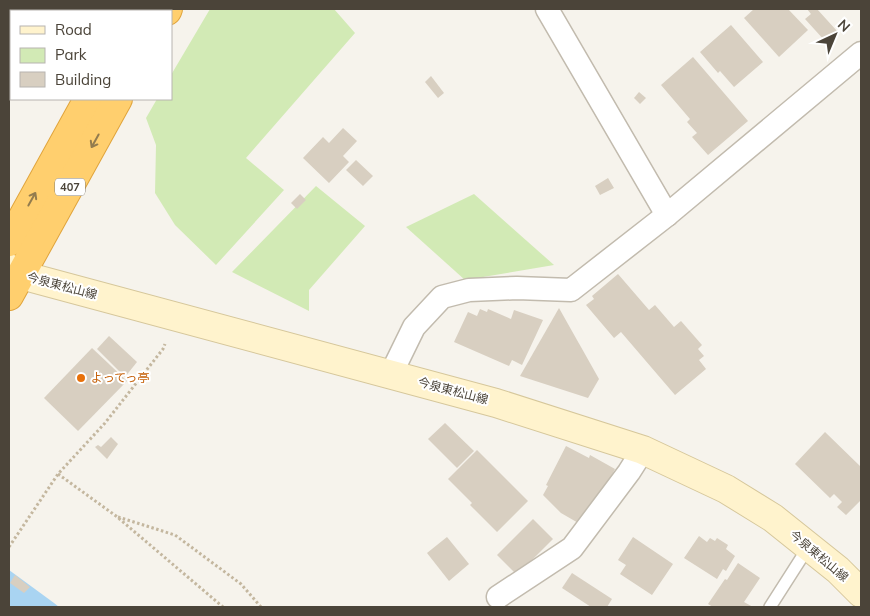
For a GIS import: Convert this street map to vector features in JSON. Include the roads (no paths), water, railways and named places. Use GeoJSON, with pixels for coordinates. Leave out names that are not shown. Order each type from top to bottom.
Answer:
{"type":"FeatureCollection","features":[{"type":"Feature","properties":{"kind":"highway","name":"407"},"geometry":{"type":"LineString","coordinates":[[9,242],[87,100]]}},
{"type":"Feature","properties":{"kind":"highway","name":"407"},"geometry":{"type":"LineString","coordinates":[[13,280],[117,100]]}},
{"type":"Feature","properties":{"kind":"main road","name":"今泉東松山線"},"geometry":{"type":"LineString","coordinates":[[13,280],[176,316],[391,374],[496,403],[643,450],[726,489],[773,518],[838,570],[861,593]]}},
{"type":"Feature","properties":{"kind":"street"},"geometry":{"type":"LineString","coordinates":[[547,9],[667,215]]}},
{"type":"Feature","properties":{"kind":"street"},"geometry":{"type":"LineString","coordinates":[[391,374],[414,327],[442,297],[469,290],[517,288],[571,290],[667,215],[861,53]]}},
{"type":"Feature","properties":{"kind":"street"},"geometry":{"type":"LineString","coordinates":[[498,597],[572,548],[629,472],[643,450]]}},
{"type":"Feature","properties":{"kind":"lane"},"geometry":{"type":"LineString","coordinates":[[770,607],[809,546]]}},
{"type":"Feature","properties":{"kind":"water"},"geometry":{"type":"Polygon","coordinates":[[[9,570],[54,603],[59,607],[9,607],[9,570]]]}},
{"type":"Feature","properties":{"kind":"place","name":"よってっ亭"},"geometry":{"type":"Point","coordinates":[81,378]}}]}
